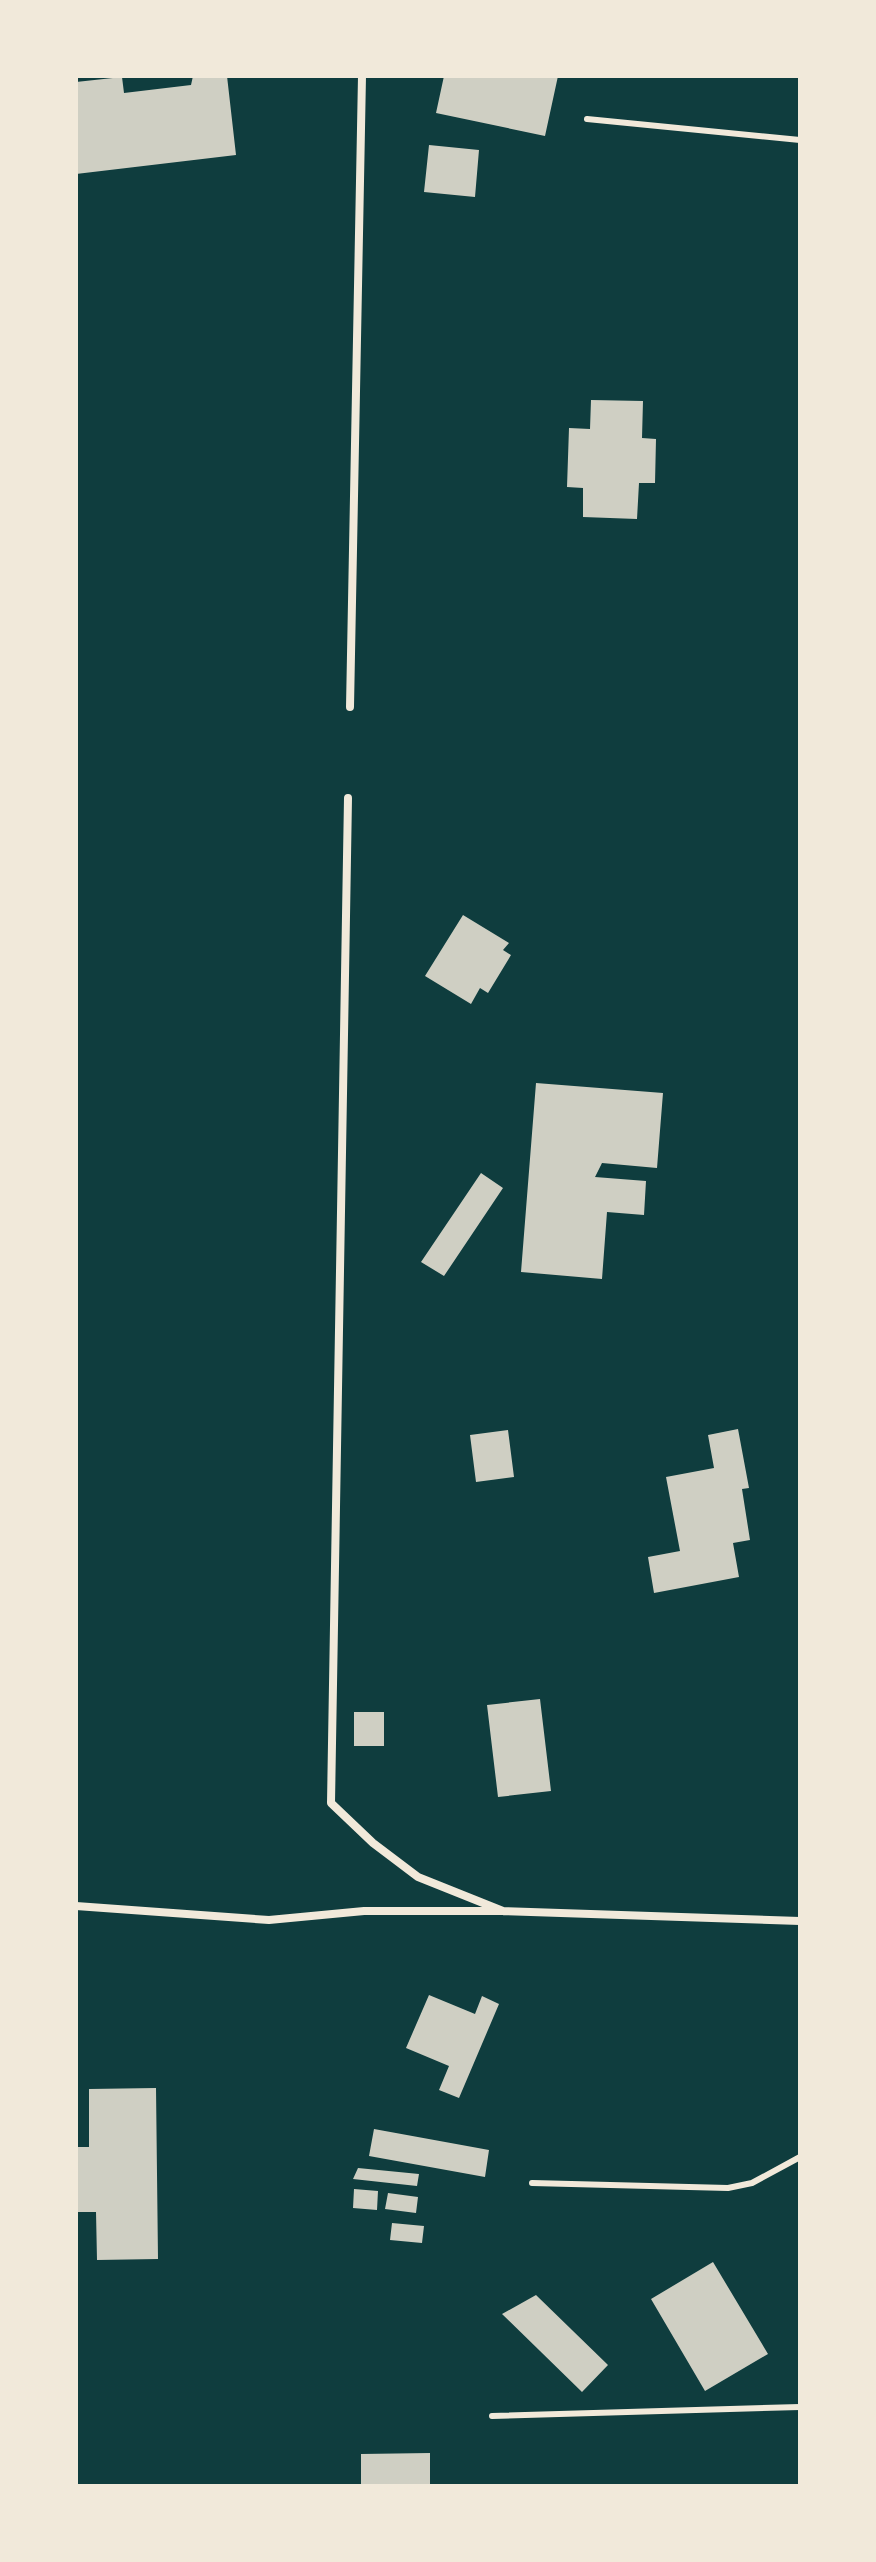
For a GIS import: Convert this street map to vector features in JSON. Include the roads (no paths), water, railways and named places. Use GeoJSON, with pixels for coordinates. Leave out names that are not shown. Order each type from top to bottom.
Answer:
{"type":"FeatureCollection","features":[{"type":"Feature","properties":{"kind":"street"},"geometry":{"type":"LineString","coordinates":[[350,707],[362,76]]}},
{"type":"Feature","properties":{"kind":"street"},"geometry":{"type":"LineString","coordinates":[[348,798],[331,1803],[373,1843],[418,1877],[503,1911]]}},
{"type":"Feature","properties":{"kind":"street"},"geometry":{"type":"LineString","coordinates":[[76,1906],[269,1920],[364,1911],[503,1911],[800,1921]]}},
{"type":"Feature","properties":{"kind":"lane"},"geometry":{"type":"LineString","coordinates":[[587,119],[800,140]]}},
{"type":"Feature","properties":{"kind":"lane"},"geometry":{"type":"LineString","coordinates":[[532,2183],[728,2188],[752,2183],[800,2157]]}},
{"type":"Feature","properties":{"kind":"lane"},"geometry":{"type":"LineString","coordinates":[[492,2416],[800,2407]]}}]}
